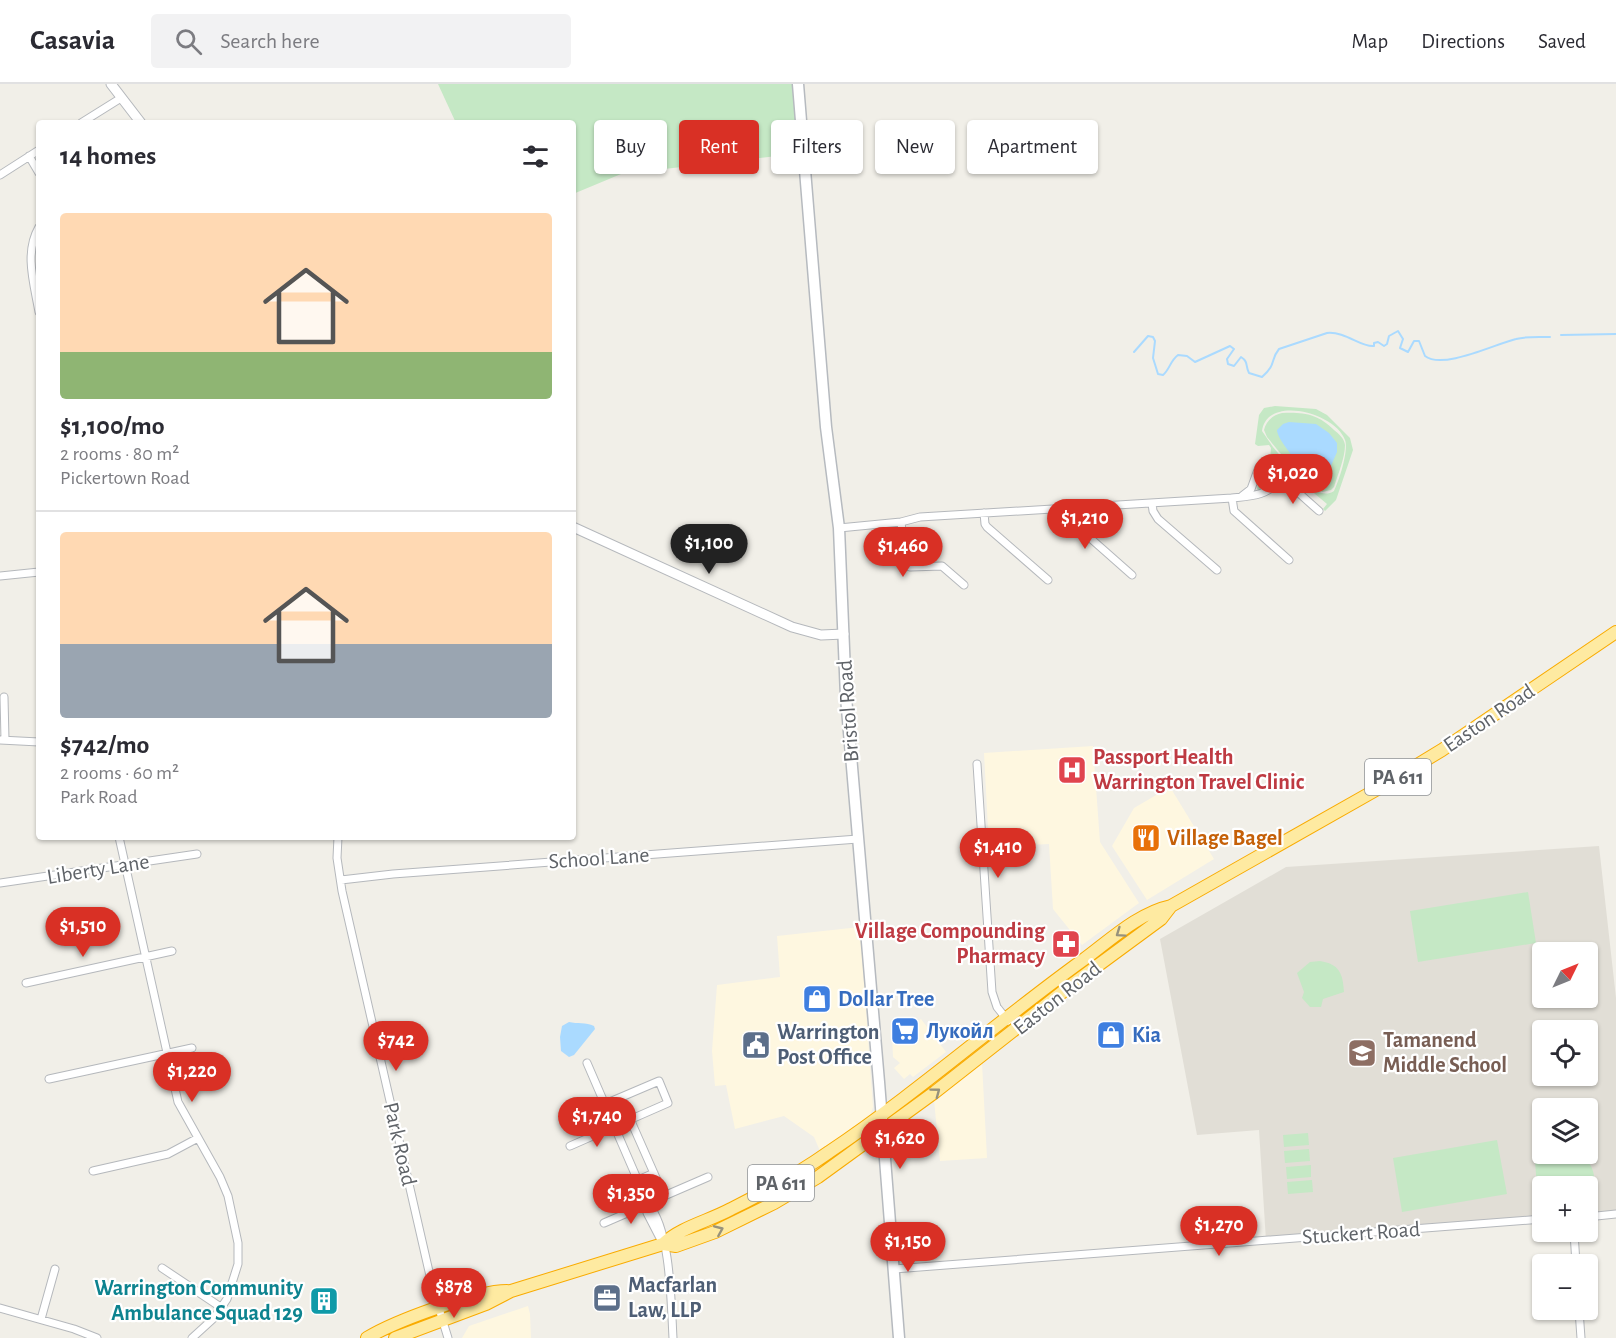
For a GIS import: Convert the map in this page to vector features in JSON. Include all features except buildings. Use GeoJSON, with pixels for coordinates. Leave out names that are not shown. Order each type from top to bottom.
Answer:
{"type":"FeatureCollection","features":[{"type":"Feature","properties":{"kind":"highway","name":"Easton Road"},"geometry":{"type":"LineString","coordinates":[[394,1338],[440,1314],[493,1291],[512,1291],[663,1244],[672,1236],[729,1211],[778,1185],[882,1114],[1055,980],[1142,918],[1158,909],[1171,906],[1356,802],[1442,750],[1616,632]]}},
{"type":"Feature","properties":{"kind":"highway","name":"Easton Road"},"geometry":{"type":"LineString","coordinates":[[663,1244],[676,1246],[710,1233],[774,1203],[825,1172],[883,1131],[1161,919],[1171,906]]}},
{"type":"Feature","properties":{"kind":"highway","name":"Easton Road"},"geometry":{"type":"LineString","coordinates":[[367,1338],[440,1314]]}},
{"type":"Feature","properties":{"kind":"main road","name":"Bristol Road"},"geometry":{"type":"LineString","coordinates":[[798,84],[826,427],[839,528],[846,698],[899,1338]]}},
{"type":"Feature","properties":{"kind":"street"},"geometry":{"type":"LineString","coordinates":[[111,84],[139,120]]}},
{"type":"Feature","properties":{"kind":"street"},"geometry":{"type":"LineString","coordinates":[[86,120],[121,98]]}},
{"type":"Feature","properties":{"kind":"street"},"geometry":{"type":"LineString","coordinates":[[0,175],[36,152]]}},
{"type":"Feature","properties":{"kind":"street"},"geometry":{"type":"LineString","coordinates":[[29,156],[36,168]]}},
{"type":"Feature","properties":{"kind":"street"},"geometry":{"type":"LineString","coordinates":[[36,233],[30,254],[36,293]]}},
{"type":"Feature","properties":{"kind":"street"},"geometry":{"type":"LineString","coordinates":[[839,528],[901,522],[920,517],[1232,498],[1265,493],[1280,480],[1280,474],[1274,466],[1262,465],[1258,469],[1251,489],[1242,496]]}},
{"type":"Feature","properties":{"kind":"street"},"geometry":{"type":"LineString","coordinates":[[1280,480],[1291,486],[1319,511]]}},
{"type":"Feature","properties":{"kind":"street"},"geometry":{"type":"LineString","coordinates":[[1232,498],[1236,512],[1289,560]]}},
{"type":"Feature","properties":{"kind":"street"},"geometry":{"type":"LineString","coordinates":[[1152,502],[1153,511],[1158,519],[1217,570]]}},
{"type":"Feature","properties":{"kind":"street"},"geometry":{"type":"LineString","coordinates":[[1067,508],[1071,522],[1132,575]]}},
{"type":"Feature","properties":{"kind":"street"},"geometry":{"type":"LineString","coordinates":[[984,513],[987,527],[1048,580]]}},
{"type":"Feature","properties":{"kind":"street"},"geometry":{"type":"LineString","coordinates":[[901,522],[906,565],[910,567],[942,566],[964,585]]}},
{"type":"Feature","properties":{"kind":"street"},"geometry":{"type":"LineString","coordinates":[[576,528],[792,627],[821,634],[844,634]]}},
{"type":"Feature","properties":{"kind":"street"},"geometry":{"type":"LineString","coordinates":[[0,576],[36,572]]}},
{"type":"Feature","properties":{"kind":"street"},"geometry":{"type":"LineString","coordinates":[[4,697],[2,740],[36,742]]}},
{"type":"Feature","properties":{"kind":"street"},"geometry":{"type":"LineString","coordinates":[[977,764],[992,992],[997,1007],[1015,1030]]}},
{"type":"Feature","properties":{"kind":"street","name":"School Lane"},"geometry":{"type":"LineString","coordinates":[[340,880],[858,839]]}},
{"type":"Feature","properties":{"kind":"street"},"geometry":{"type":"LineString","coordinates":[[120,840],[166,1053],[181,1110],[217,1170],[228,1196],[238,1244],[238,1264],[232,1286],[222,1308],[207,1326],[192,1338]]}},
{"type":"Feature","properties":{"kind":"street","name":"Park Road"},"geometry":{"type":"LineString","coordinates":[[338,840],[337,858],[340,880],[397,1136],[440,1314],[448,1338]]}},
{"type":"Feature","properties":{"kind":"street","name":"Liberty Lane"},"geometry":{"type":"LineString","coordinates":[[0,883],[197,855]]}},
{"type":"Feature","properties":{"kind":"street"},"geometry":{"type":"LineString","coordinates":[[26,983],[172,951]]}},
{"type":"Feature","properties":{"kind":"street"},"geometry":{"type":"LineString","coordinates":[[49,1079],[192,1048]]}},
{"type":"Feature","properties":{"kind":"street"},"geometry":{"type":"LineString","coordinates":[[587,1063],[648,1203],[647,1213],[663,1244],[667,1263],[673,1338]]}},
{"type":"Feature","properties":{"kind":"street"},"geometry":{"type":"LineString","coordinates":[[570,1146],[669,1103],[659,1081],[605,1104]]}},
{"type":"Feature","properties":{"kind":"street"},"geometry":{"type":"LineString","coordinates":[[630,1119],[664,1196],[708,1177]]}},
{"type":"Feature","properties":{"kind":"street"},"geometry":{"type":"LineString","coordinates":[[93,1171],[168,1154],[198,1138]]}},
{"type":"Feature","properties":{"kind":"street"},"geometry":{"type":"LineString","coordinates":[[638,1180],[654,1173]]}},
{"type":"Feature","properties":{"kind":"street"},"geometry":{"type":"LineString","coordinates":[[604,1223],[648,1203]]}},
{"type":"Feature","properties":{"kind":"street"},"geometry":{"type":"LineString","coordinates":[[1598,1216],[1616,1214]]}},
{"type":"Feature","properties":{"kind":"street","name":"Stuckert Road"},"geometry":{"type":"LineString","coordinates":[[894,1269],[1532,1220]]}},
{"type":"Feature","properties":{"kind":"street"},"geometry":{"type":"LineString","coordinates":[[162,1268],[222,1308]]}},
{"type":"Feature","properties":{"kind":"street"},"geometry":{"type":"LineString","coordinates":[[41,1319],[56,1269]]}},
{"type":"Feature","properties":{"kind":"street"},"geometry":{"type":"LineString","coordinates":[[0,1308],[97,1338]]}},
{"type":"Feature","properties":{"kind":"street"},"geometry":{"type":"LineString","coordinates":[[1580,1320],[1581,1338]]}},
{"type":"Feature","properties":{"kind":"shaded area"},"geometry":{"type":"Polygon","coordinates":[[[1093,746],[1100,842],[1139,903],[1082,945],[1053,909],[1049,844],[989,847],[984,753],[1093,746]]]}},
{"type":"Feature","properties":{"kind":"shaded area"},"geometry":{"type":"Polygon","coordinates":[[[1170,787],[1214,859],[1147,900],[1112,846],[1134,808],[1170,787]]]}},
{"type":"Feature","properties":{"kind":"shaded area","name":"Tamanend Middle School"},"geometry":{"type":"Polygon","coordinates":[[[1599,846],[1616,998],[1616,1214],[1598,1215],[1598,1176],[1532,1176],[1532,1221],[1266,1241],[1259,1130],[1197,1135],[1160,939],[1286,867],[1599,846]]]}},
{"type":"Feature","properties":{"kind":"shaded area"},"geometry":{"type":"Polygon","coordinates":[[[860,927],[873,1107],[870,1116],[820,1151],[814,1137],[784,1116],[735,1129],[726,1085],[715,1086],[712,1051],[717,985],[780,977],[777,936],[860,927]]]}},
{"type":"Feature","properties":{"kind":"shaded area"},"geometry":{"type":"Polygon","coordinates":[[[921,1019],[946,1052],[913,1077],[910,1074],[904,1079],[894,1068],[900,1063],[893,1057],[892,1033],[905,1023],[909,1028],[921,1019]]]}},
{"type":"Feature","properties":{"kind":"shaded area"},"geometry":{"type":"Polygon","coordinates":[[[982,1063],[987,1158],[940,1161],[934,1100],[982,1063]]]}},
{"type":"Feature","properties":{"kind":"shaded area"},"geometry":{"type":"Polygon","coordinates":[[[528,1306],[531,1338],[462,1338],[469,1326],[528,1306]]]}},
{"type":"Feature","properties":{"kind":"green space"},"geometry":{"type":"Polygon","coordinates":[[[438,84],[798,84],[801,120],[771,120],[771,157],[759,158],[759,120],[679,120],[679,167],[667,169],[667,120],[594,120],[594,174],[621,174],[576,193],[576,120],[455,120],[438,84]]]}},
{"type":"Feature","properties":{"kind":"green space"},"geometry":{"type":"Polygon","coordinates":[[[1275,406],[1316,409],[1327,415],[1350,438],[1353,450],[1336,500],[1325,511],[1323,509],[1327,504],[1296,478],[1290,481],[1296,474],[1318,492],[1334,491],[1345,458],[1345,440],[1339,430],[1316,416],[1288,410],[1276,413],[1267,420],[1262,431],[1293,471],[1288,480],[1282,466],[1270,459],[1269,445],[1255,444],[1259,415],[1264,408],[1275,406]]]}},
{"type":"Feature","properties":{"kind":"green space"},"geometry":{"type":"Polygon","coordinates":[[[1282,413],[1316,417],[1342,438],[1345,445],[1344,455],[1331,490],[1322,492],[1290,465],[1267,437],[1264,430],[1266,424],[1273,417],[1282,413]]]}},
{"type":"Feature","properties":{"kind":"green space"},"geometry":{"type":"Polygon","coordinates":[[[1267,468],[1275,472],[1276,478],[1268,486],[1259,490],[1257,489],[1261,472],[1267,468]]]}},
{"type":"Feature","properties":{"kind":"green space"},"geometry":{"type":"Polygon","coordinates":[[[1528,892],[1536,942],[1418,962],[1410,911],[1528,892]]]}},
{"type":"Feature","properties":{"kind":"green space"},"geometry":{"type":"Polygon","coordinates":[[[1320,961],[1332,964],[1339,970],[1344,992],[1323,999],[1321,1007],[1310,1007],[1302,998],[1304,992],[1297,973],[1310,962],[1320,961]]]}},
{"type":"Feature","properties":{"kind":"green space"},"geometry":{"type":"Polygon","coordinates":[[[1308,1133],[1309,1145],[1284,1147],[1283,1135],[1308,1133]]]}},
{"type":"Feature","properties":{"kind":"green space"},"geometry":{"type":"Polygon","coordinates":[[[1497,1140],[1507,1194],[1402,1212],[1393,1158],[1497,1140]]]}},
{"type":"Feature","properties":{"kind":"green space"},"geometry":{"type":"Polygon","coordinates":[[[1309,1149],[1310,1161],[1285,1163],[1284,1151],[1309,1149]]]}},
{"type":"Feature","properties":{"kind":"green space"},"geometry":{"type":"Polygon","coordinates":[[[1535,1164],[1590,1164],[1594,1174],[1594,1176],[1536,1176],[1535,1164]]]}},
{"type":"Feature","properties":{"kind":"green space"},"geometry":{"type":"Polygon","coordinates":[[[1311,1165],[1311,1177],[1287,1179],[1286,1167],[1311,1165]]]}},
{"type":"Feature","properties":{"kind":"green space"},"geometry":{"type":"Polygon","coordinates":[[[1312,1180],[1313,1192],[1288,1194],[1287,1182],[1312,1180]]]}},
{"type":"Feature","properties":{"kind":"water"},"geometry":{"type":"Polygon","coordinates":[[[1289,422],[1316,424],[1329,433],[1337,443],[1337,452],[1327,475],[1312,475],[1286,447],[1277,430],[1289,422]]]}},
{"type":"Feature","properties":{"kind":"water"},"geometry":{"type":"Polygon","coordinates":[[[569,1022],[591,1025],[595,1029],[574,1055],[569,1057],[561,1051],[560,1037],[562,1026],[569,1022]]]}},
{"type":"Feature","properties":{"kind":"waterway"},"geometry":{"type":"LineString","coordinates":[[1134,352],[1148,336],[1153,337],[1155,341],[1153,358],[1158,374],[1163,375],[1178,355],[1187,356],[1195,362],[1230,346],[1234,349],[1227,359],[1228,364],[1234,366],[1241,357],[1246,362],[1249,373],[1262,377],[1270,369],[1279,349],[1327,333],[1340,334],[1364,345],[1374,346],[1374,343],[1378,342],[1384,346],[1389,336],[1398,331],[1403,339],[1400,348],[1408,352],[1414,341],[1419,341],[1425,356],[1444,360],[1469,355],[1520,338],[1550,337]]}},
{"type":"Feature","properties":{"kind":"waterway"},"geometry":{"type":"LineString","coordinates":[[1561,335],[1616,334]]}},
{"type":"Feature","properties":{"kind":"place","name":"Passport Health Warrington Travel Clinic"},"geometry":{"type":"Point","coordinates":[1072,770]}},
{"type":"Feature","properties":{"kind":"place","name":"Village Bagel"},"geometry":{"type":"Point","coordinates":[1146,838]}},
{"type":"Feature","properties":{"kind":"place","name":"Village Compounding Pharmacy"},"geometry":{"type":"Point","coordinates":[1066,944]}},
{"type":"Feature","properties":{"kind":"place","name":"Dollar Tree"},"geometry":{"type":"Point","coordinates":[817,999]}},
{"type":"Feature","properties":{"kind":"place","name":"Лукойл"},"geometry":{"type":"Point","coordinates":[905,1031]}},
{"type":"Feature","properties":{"kind":"place","name":"Kia"},"geometry":{"type":"Point","coordinates":[1111,1035]}},
{"type":"Feature","properties":{"kind":"place","name":"Warrington Post Office"},"geometry":{"type":"Point","coordinates":[756,1045]}},
{"type":"Feature","properties":{"kind":"place","name":"Tamanend Middle School"},"geometry":{"type":"Point","coordinates":[1362,1053]}},
{"type":"Feature","properties":{"kind":"place","name":"Macfarlan Law, LLP"},"geometry":{"type":"Point","coordinates":[607,1298]}},
{"type":"Feature","properties":{"kind":"place","name":"Warrington Community Ambulance Squad 129"},"geometry":{"type":"Point","coordinates":[324,1301]}}]}
